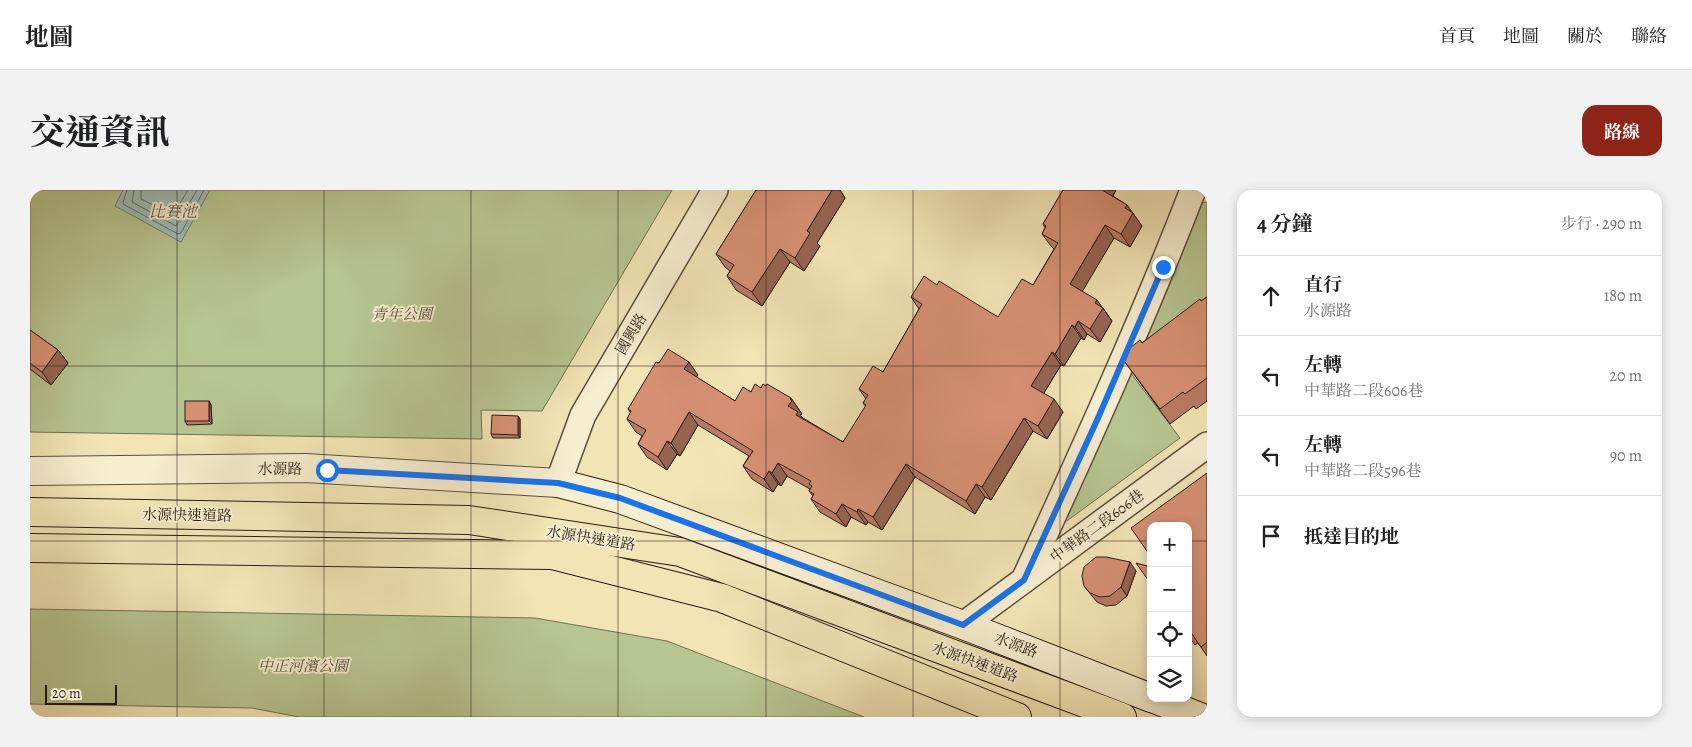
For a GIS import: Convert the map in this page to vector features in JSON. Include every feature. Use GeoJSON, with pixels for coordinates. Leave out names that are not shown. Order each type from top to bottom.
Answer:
{"type":"FeatureCollection","features":[{"type":"Feature","properties":{"kind":"highway","name":"水源快速道路"},"geometry":{"type":"LineString","coordinates":[[30,512],[469,520],[680,552],[1122,717]]}},
{"type":"Feature","properties":{"kind":"highway","name":"水源快速道路"},"geometry":{"type":"LineString","coordinates":[[30,548],[552,555],[722,598],[1017,717]]}},
{"type":"Feature","properties":{"kind":"main road","name":"水源路"},"geometry":{"type":"LineString","coordinates":[[30,471],[305,468],[558,483],[620,498],[963,625],[1147,696]]}},
{"type":"Feature","properties":{"kind":"main road","name":"水源路"},"geometry":{"type":"LineString","coordinates":[[1161,702],[1200,717]]}},
{"type":"Feature","properties":{"kind":"street","name":"國興路"},"geometry":{"type":"LineString","coordinates":[[558,483],[583,416],[716,190]]}},
{"type":"Feature","properties":{"kind":"street"},"geometry":{"type":"LineString","coordinates":[[1024,580],[1144,312],[1193,190]]}},
{"type":"Feature","properties":{"kind":"street","name":"中華路二段606巷"},"geometry":{"type":"LineString","coordinates":[[963,625],[1207,445]]}},
{"type":"Feature","properties":{"kind":"green space","name":"青年公園"},"geometry":{"type":"Polygon","coordinates":[[[30,190],[672,190],[542,411],[481,410],[482,439],[30,432],[30,190]]]}},
{"type":"Feature","properties":{"kind":"green space"},"geometry":{"type":"Polygon","coordinates":[[[1207,202],[1207,312],[1134,367],[1198,203],[1207,202]]]}},
{"type":"Feature","properties":{"kind":"green space"},"geometry":{"type":"Polygon","coordinates":[[[1130,372],[1180,438],[1064,523],[1130,372]]]}},
{"type":"Feature","properties":{"kind":"green space","name":"中正河濱公園"},"geometry":{"type":"Polygon","coordinates":[[[30,609],[535,618],[667,641],[864,717],[299,717],[252,708],[30,704],[30,609]]]}},
{"type":"Feature","properties":{"kind":"water","name":"比賽池"},"geometry":{"type":"Polygon","coordinates":[[[123,190],[210,190],[181,242],[115,206],[123,190]]]}},
{"type":"Feature","properties":{"kind":"building"},"geometry":{"type":"Polygon","coordinates":[[[756,190],[832,190],[807,231],[810,233],[795,258],[780,249],[752,292],[727,276],[734,265],[716,254],[756,190]]]}},
{"type":"Feature","properties":{"kind":"building"},"geometry":{"type":"Polygon","coordinates":[[[1063,190],[1102,190],[1127,205],[1125,208],[1133,213],[1121,234],[1105,225],[1070,284],[1097,300],[1095,303],[1103,308],[1090,329],[1078,321],[1075,327],[1072,325],[1055,354],[1052,352],[1031,386],[1054,399],[1038,426],[1024,418],[982,487],[976,484],[966,501],[906,464],[873,517],[858,509],[857,512],[842,504],[836,514],[811,499],[814,494],[809,491],[812,486],[809,484],[811,481],[778,463],[772,473],[769,471],[764,479],[743,466],[753,451],[689,412],[671,443],[667,441],[658,457],[638,444],[646,430],[627,419],[631,411],[628,409],[656,362],[659,363],[668,349],[689,362],[684,369],[735,401],[743,387],[751,392],[755,384],[761,388],[763,384],[766,386],[767,384],[791,398],[792,401],[788,406],[798,412],[796,415],[843,442],[866,405],[863,403],[868,395],[859,389],[873,366],[883,372],[922,304],[911,297],[924,276],[937,285],[939,281],[998,317],[1022,279],[1033,285],[1058,243],[1042,234],[1046,226],[1043,224],[1063,190]]]}},
{"type":"Feature","properties":{"kind":"building"},"geometry":{"type":"Polygon","coordinates":[[[1207,297],[1207,378],[1185,394],[1183,392],[1160,409],[1122,358],[1126,351],[1140,340],[1142,343],[1200,299],[1201,301],[1207,297]]]}},
{"type":"Feature","properties":{"kind":"building"},"geometry":{"type":"Polygon","coordinates":[[[30,330],[58,350],[42,372],[30,363],[30,330]]]}},
{"type":"Feature","properties":{"kind":"building"},"geometry":{"type":"Polygon","coordinates":[[[185,401],[209,401],[209,421],[185,421],[185,401]]]}},
{"type":"Feature","properties":{"kind":"building"},"geometry":{"type":"Polygon","coordinates":[[[492,415],[518,416],[518,435],[491,434],[492,415]]]}},
{"type":"Feature","properties":{"kind":"building"},"geometry":{"type":"Polygon","coordinates":[[[1207,473],[1207,642],[1201,647],[1192,634],[1192,522],[1147,522],[1147,551],[1131,528],[1207,473]]]}},
{"type":"Feature","properties":{"kind":"building"},"geometry":{"type":"Polygon","coordinates":[[[1096,557],[1130,562],[1121,587],[1110,596],[1100,597],[1090,593],[1084,586],[1082,576],[1084,567],[1096,557]]]}},
{"type":"Feature","properties":{"kind":"building"},"geometry":{"type":"Polygon","coordinates":[[[1136,563],[1147,566],[1147,578],[1136,563]]]}},
{"type":"Feature","properties":{"kind":"route"},"geometry":{"type":"LineString","coordinates":[[327,470],[558,483],[620,498],[963,625],[1024,580],[1098,418],[1163,267]]}}]}
